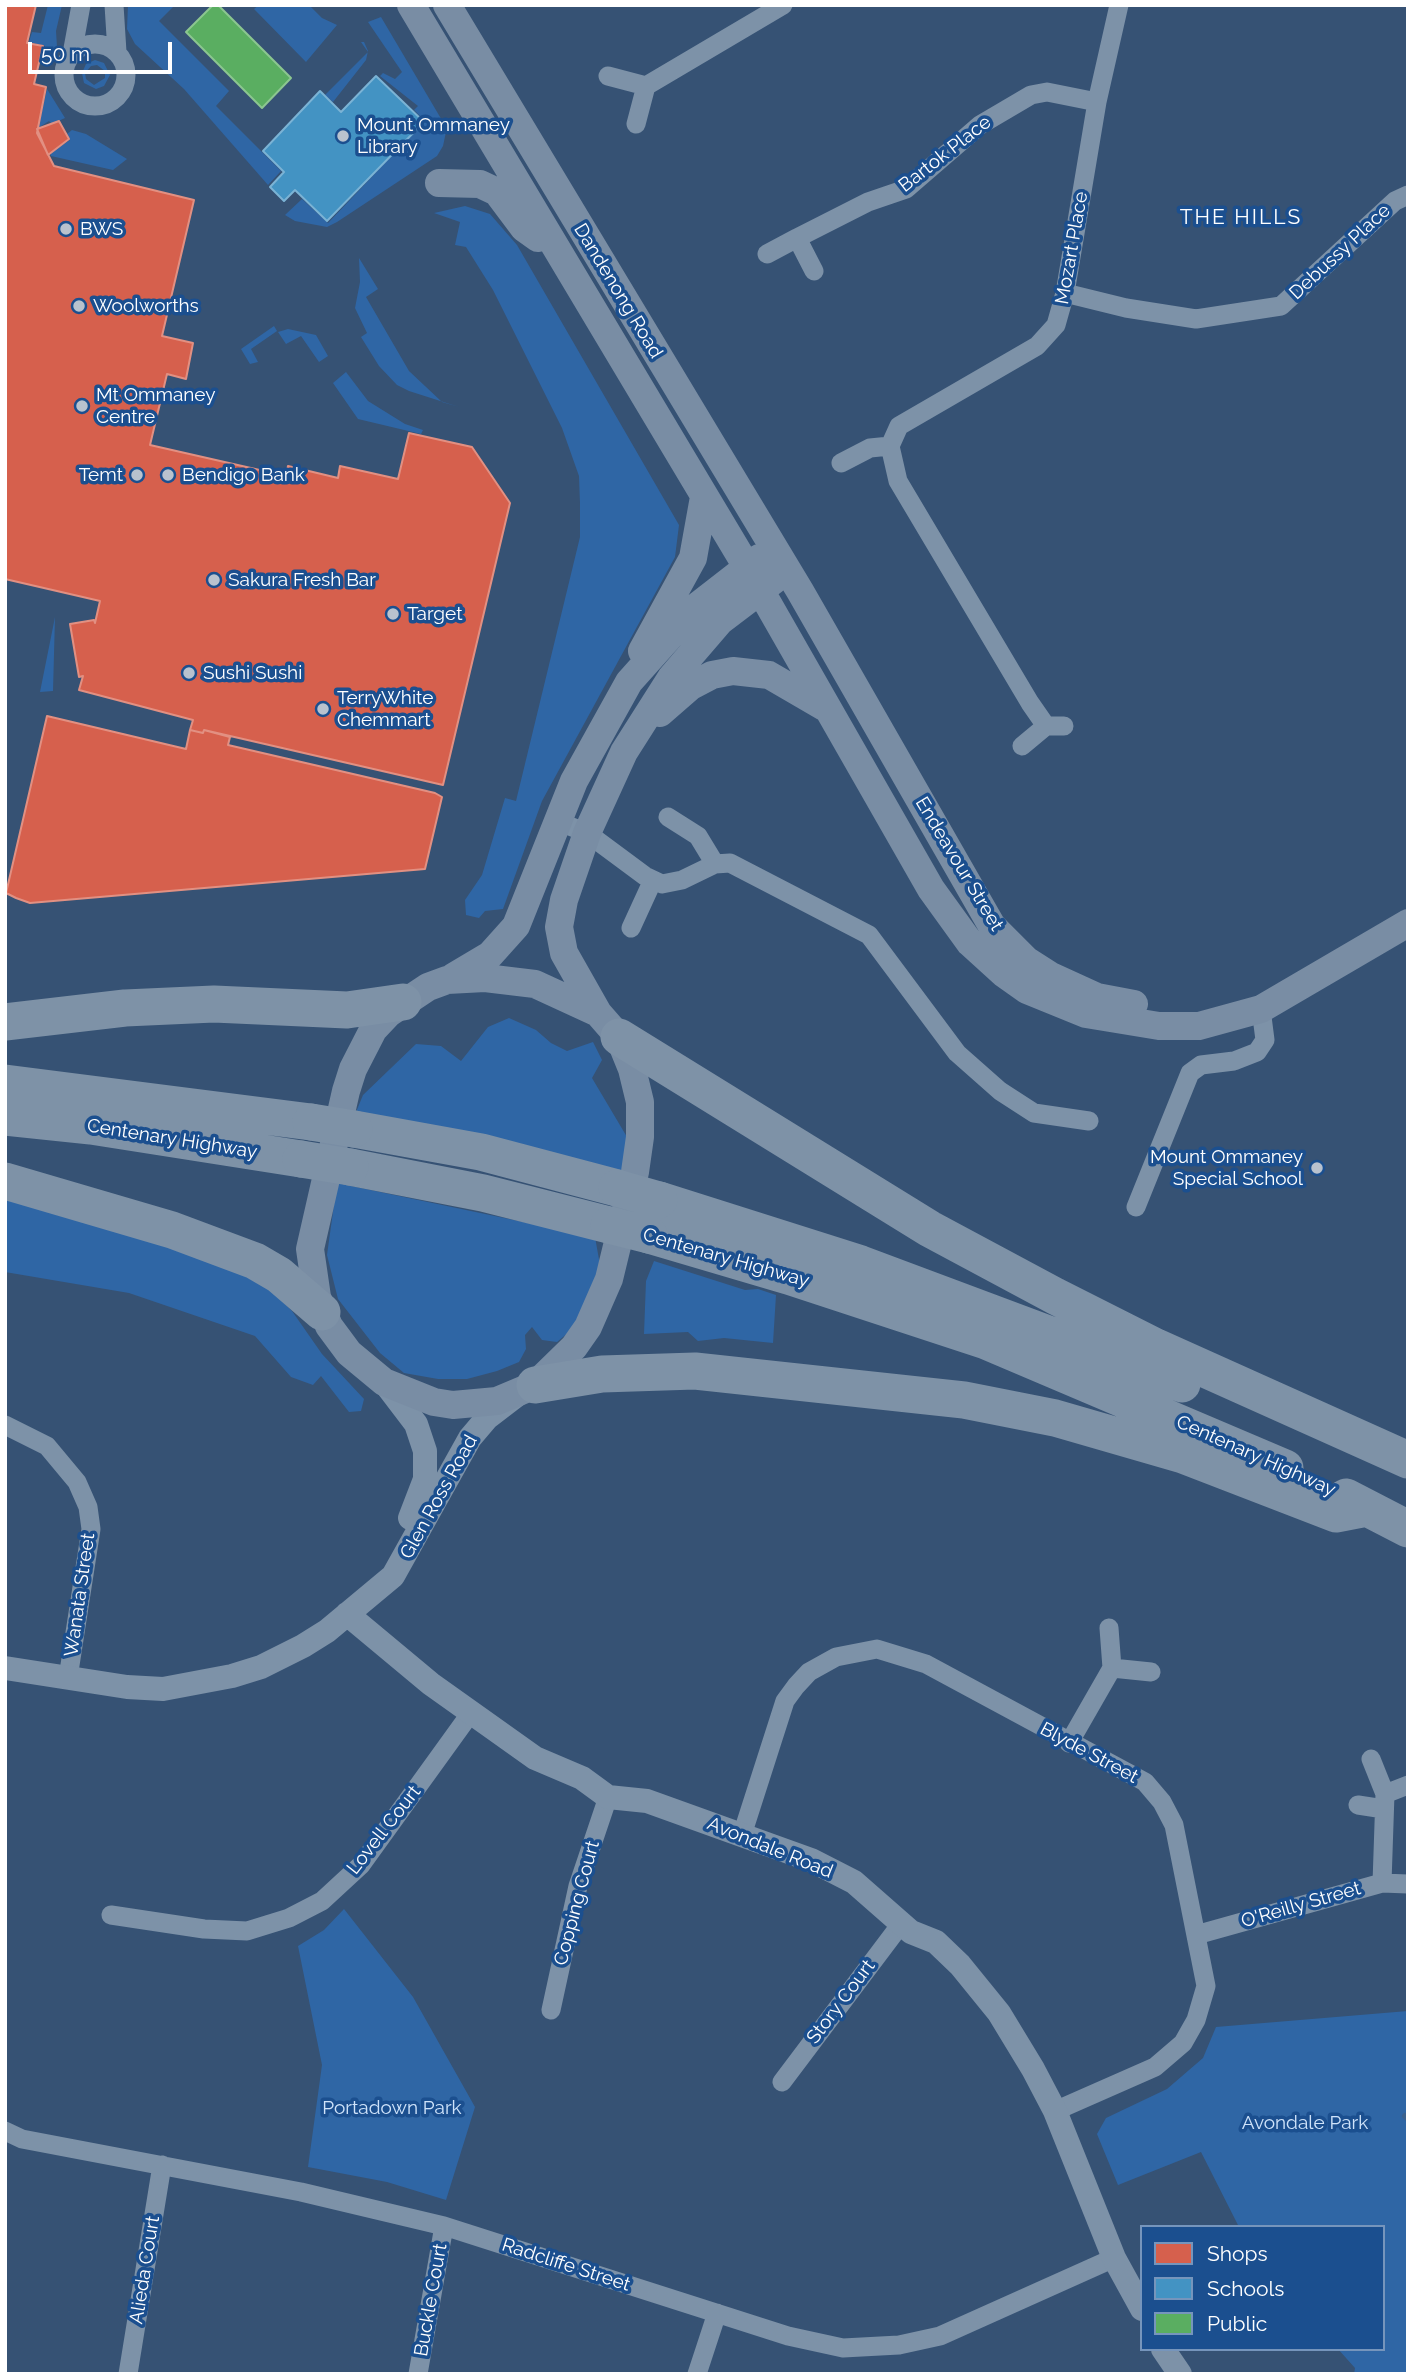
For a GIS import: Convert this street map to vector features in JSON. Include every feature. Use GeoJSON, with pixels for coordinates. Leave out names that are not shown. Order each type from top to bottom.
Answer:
{"type":"FeatureCollection","features":[{"type":"Feature","properties":{"kind":"highway"},"geometry":{"type":"LineString","coordinates":[[5,1022],[138,1007],[214,1004],[347,1010],[402,1002]]}},
{"type":"Feature","properties":{"kind":"highway"},"geometry":{"type":"LineString","coordinates":[[608,1025],[930,1229],[1156,1347],[1408,1460]]}},
{"type":"Feature","properties":{"kind":"highway","name":"Centenary Highway"},"geometry":{"type":"LineString","coordinates":[[5,1083],[176,1102],[354,1129],[481,1152],[617,1188],[861,1264],[1064,1338],[1193,1388],[1408,1480]]}},
{"type":"Feature","properties":{"kind":"highway","name":"Centenary Highway"},"geometry":{"type":"LineString","coordinates":[[5,1117],[91,1126],[350,1167],[483,1193],[649,1235],[788,1276],[986,1341],[1320,1483],[1408,1529]]}},
{"type":"Feature","properties":{"kind":"highway"},"geometry":{"type":"LineString","coordinates":[[5,1181],[172,1230],[255,1261],[279,1275],[323,1312]]}},
{"type":"Feature","properties":{"kind":"highway"},"geometry":{"type":"LineString","coordinates":[[528,1389],[602,1374],[695,1371],[964,1400],[1055,1418],[1183,1455],[1336,1514],[1367,1508]]}},
{"type":"Feature","properties":{"kind":"main road","name":"Dandenong Road"},"geometry":{"type":"LineString","coordinates":[[411,5],[757,585]]}},
{"type":"Feature","properties":{"kind":"main road","name":"Dandenong Road"},"geometry":{"type":"LineString","coordinates":[[447,5],[780,558]]}},
{"type":"Feature","properties":{"kind":"main road"},"geometry":{"type":"LineString","coordinates":[[439,183],[480,184],[497,192],[524,228],[558,251]]}},
{"type":"Feature","properties":{"kind":"main road"},"geometry":{"type":"LineString","coordinates":[[704,497],[693,558],[647,639],[629,682],[574,781],[516,926],[491,955],[402,1002],[368,1039],[352,1069],[310,1249],[313,1281],[323,1312],[349,1353],[384,1382],[433,1402],[453,1405],[497,1401],[528,1389],[574,1347],[599,1305],[635,1172],[640,1137],[640,1102],[632,1069],[564,953],[559,927],[564,900],[587,833],[626,748],[694,648],[780,558]]}},
{"type":"Feature","properties":{"kind":"main road","name":"Endeavour Street"},"geometry":{"type":"LineString","coordinates":[[780,558],[992,926],[1026,960],[1051,976],[1097,996],[1129,1004],[1191,1007],[1224,1001],[1264,986],[1408,902]]}},
{"type":"Feature","properties":{"kind":"main road"},"geometry":{"type":"LineString","coordinates":[[629,682],[696,607],[757,585]]}},
{"type":"Feature","properties":{"kind":"main road","name":"Endeavour Street"},"geometry":{"type":"LineString","coordinates":[[757,585],[931,888],[970,943],[1003,973],[1060,1006],[1125,1022],[1199,1026],[1261,1009],[1408,923]]}},
{"type":"Feature","properties":{"kind":"main road"},"geometry":{"type":"LineString","coordinates":[[626,748],[665,707],[691,686],[712,675],[733,671],[769,675],[830,711]]}},
{"type":"Feature","properties":{"kind":"main road"},"geometry":{"type":"LineString","coordinates":[[447,980],[521,981],[560,994],[608,1025]]}},
{"type":"Feature","properties":{"kind":"street"},"geometry":{"type":"LineString","coordinates":[[81,5],[72,54],[64,72],[68,91],[83,103],[102,106],[111,102],[124,88],[126,69],[117,52],[114,12]]}},
{"type":"Feature","properties":{"kind":"street","name":"Mozart Place"},"geometry":{"type":"LineString","coordinates":[[890,446],[899,426],[1037,346],[1056,325],[1065,293],[1097,102],[1119,5]]}},
{"type":"Feature","properties":{"kind":"street"},"geometry":{"type":"LineString","coordinates":[[636,124],[646,86],[776,7]]}},
{"type":"Feature","properties":{"kind":"street"},"geometry":{"type":"LineString","coordinates":[[72,54],[92,44],[109,47],[117,52]]}},
{"type":"Feature","properties":{"kind":"street"},"geometry":{"type":"LineString","coordinates":[[608,76],[646,86]]}},
{"type":"Feature","properties":{"kind":"street","name":"Bartok Place"},"geometry":{"type":"LineString","coordinates":[[767,254],[858,207],[906,189],[980,125],[1031,95],[1047,92],[1097,102]]}},
{"type":"Feature","properties":{"kind":"street","name":"Debussy Place"},"geometry":{"type":"LineString","coordinates":[[1065,293],[1126,308],[1196,320],[1281,306],[1395,201],[1408,195]]}},
{"type":"Feature","properties":{"kind":"street"},"geometry":{"type":"LineString","coordinates":[[797,238],[814,271]]}},
{"type":"Feature","properties":{"kind":"street"},"geometry":{"type":"LineString","coordinates":[[841,463],[870,448],[890,446],[898,481],[1030,703],[1055,726],[1021,747]]}},
{"type":"Feature","properties":{"kind":"street"},"geometry":{"type":"LineString","coordinates":[[667,817],[698,836],[715,863]]}},
{"type":"Feature","properties":{"kind":"street"},"geometry":{"type":"LineString","coordinates":[[557,821],[587,833],[662,884],[682,880],[715,863],[730,863],[869,935],[957,1053],[1000,1091],[1034,1113],[1089,1121]]}},
{"type":"Feature","properties":{"kind":"street"},"geometry":{"type":"LineString","coordinates":[[631,928],[653,880]]}},
{"type":"Feature","properties":{"kind":"street"},"geometry":{"type":"LineString","coordinates":[[1136,1207],[1173,1108],[1190,1073],[1201,1065],[1234,1061],[1257,1052],[1265,1040],[1261,1009]]}},
{"type":"Feature","properties":{"kind":"street","name":"Glen Ross Road"},"geometry":{"type":"LineString","coordinates":[[353,1608],[415,1510],[425,1479],[425,1451],[419,1430],[404,1404],[384,1382]]}},
{"type":"Feature","properties":{"kind":"street","name":"Glen Ross Road"},"geometry":{"type":"LineString","coordinates":[[5,1668],[163,1689],[208,1682],[261,1667],[303,1646],[388,1581],[400,1566],[478,1427],[528,1389]]}},
{"type":"Feature","properties":{"kind":"street","name":"Wanata Street"},"geometry":{"type":"LineString","coordinates":[[5,1425],[47,1446],[77,1482],[88,1507],[91,1529],[68,1678]]}},
{"type":"Feature","properties":{"kind":"street"},"geometry":{"type":"LineString","coordinates":[[353,1608],[470,1714],[536,1758],[582,1777],[608,1797]]}},
{"type":"Feature","properties":{"kind":"street"},"geometry":{"type":"LineString","coordinates":[[1069,1743],[1112,1668],[1109,1628]]}},
{"type":"Feature","properties":{"kind":"street","name":"Blyde Street"},"geometry":{"type":"LineString","coordinates":[[742,1835],[785,1701],[809,1672],[836,1657],[877,1649],[926,1664],[1145,1782],[1162,1802],[1174,1825],[1206,1986],[1196,2020],[1183,2043],[1155,2067],[1055,2111]]}},
{"type":"Feature","properties":{"kind":"street"},"geometry":{"type":"LineString","coordinates":[[1112,1668],[1151,1672]]}},
{"type":"Feature","properties":{"kind":"street","name":"Lovell Court"},"geometry":{"type":"LineString","coordinates":[[111,1915],[204,1929],[247,1931],[289,1918],[322,1901],[360,1866],[470,1714]]}},
{"type":"Feature","properties":{"kind":"street"},"geometry":{"type":"LineString","coordinates":[[1371,1759],[1385,1801],[1382,1883]]}},
{"type":"Feature","properties":{"kind":"street"},"geometry":{"type":"LineString","coordinates":[[1358,1805],[1385,1801],[1408,1785]]}},
{"type":"Feature","properties":{"kind":"street","name":"Avondale Road"},"geometry":{"type":"LineString","coordinates":[[608,1797],[647,1801],[811,1860],[854,1882],[911,1932],[936,1942],[999,2013],[1055,2111],[1114,2258],[1140,2305]]}},
{"type":"Feature","properties":{"kind":"street","name":"Copping Court"},"geometry":{"type":"LineString","coordinates":[[551,2010],[578,1886],[608,1797]]}},
{"type":"Feature","properties":{"kind":"street","name":"O'Reilly Street"},"geometry":{"type":"LineString","coordinates":[[1196,1935],[1382,1883],[1408,1884]]}},
{"type":"Feature","properties":{"kind":"street","name":"Story Court"},"geometry":{"type":"LineString","coordinates":[[782,2082],[901,1924]]}},
{"type":"Feature","properties":{"kind":"street","name":"Radcliffe Street"},"geometry":{"type":"LineString","coordinates":[[5,2131],[22,2139],[301,2192],[444,2226],[788,2336],[833,2346],[872,2349],[940,2336],[1114,2258]]}},
{"type":"Feature","properties":{"kind":"street","name":"Alieda Court"},"geometry":{"type":"LineString","coordinates":[[128,2374],[162,2165]]}},
{"type":"Feature","properties":{"kind":"street","name":"Buckle Court"},"geometry":{"type":"LineString","coordinates":[[418,2374],[444,2226]]}},
{"type":"Feature","properties":{"kind":"street"},"geometry":{"type":"LineString","coordinates":[[697,2374],[717,2313]]}},
{"type":"Feature","properties":{"kind":"street"},"geometry":{"type":"LineString","coordinates":[[1164,2351],[1180,2374]]}},
{"type":"Feature","properties":{"kind":"green space"},"geometry":{"type":"Polygon","coordinates":[[[48,5],[62,5],[56,31],[57,47],[48,54],[44,53],[45,46],[29,42],[32,32],[41,33],[48,5]]]}},
{"type":"Feature","properties":{"kind":"green space"},"geometry":{"type":"Polygon","coordinates":[[[128,5],[175,5],[159,21],[229,91],[216,106],[281,171],[268,185],[184,89],[135,44],[127,29],[128,5]]]}},
{"type":"Feature","properties":{"kind":"green space"},"geometry":{"type":"Polygon","coordinates":[[[259,5],[309,5],[322,18],[337,25],[306,62],[254,9],[259,5]]]}},
{"type":"Feature","properties":{"kind":"green space"},"geometry":{"type":"Polygon","coordinates":[[[381,17],[443,122],[446,132],[443,146],[437,156],[337,222],[327,227],[295,221],[285,215],[302,199],[328,223],[425,121],[414,110],[418,106],[380,76],[383,73],[395,79],[402,72],[368,22],[381,17]]]}},
{"type":"Feature","properties":{"kind":"green space"},"geometry":{"type":"Polygon","coordinates":[[[368,52],[366,60],[333,102],[325,95],[368,52]]]}},
{"type":"Feature","properties":{"kind":"green space"},"geometry":{"type":"Polygon","coordinates":[[[95,60],[104,63],[110,75],[104,86],[96,89],[84,83],[82,73],[86,64],[95,60]],[[97,65],[91,66],[85,73],[86,79],[94,85],[105,78],[105,71],[97,65]]]}},
{"type":"Feature","properties":{"kind":"green space"},"geometry":{"type":"Polygon","coordinates":[[[47,89],[65,118],[52,124],[49,121],[38,128],[47,89]]]}},
{"type":"Feature","properties":{"kind":"green space"},"geometry":{"type":"Polygon","coordinates":[[[72,130],[86,134],[127,159],[113,170],[51,156],[50,153],[70,140],[67,134],[72,130]]]}},
{"type":"Feature","properties":{"kind":"green space"},"geometry":{"type":"Polygon","coordinates":[[[465,206],[490,214],[517,245],[679,525],[675,557],[542,801],[503,909],[485,911],[479,918],[466,915],[465,900],[482,875],[505,798],[516,801],[580,537],[580,503],[579,476],[562,428],[493,290],[466,247],[455,245],[460,222],[434,213],[465,206]]]}},
{"type":"Feature","properties":{"kind":"green space"},"geometry":{"type":"Polygon","coordinates":[[[359,258],[378,289],[366,297],[409,371],[441,401],[397,385],[379,366],[361,337],[367,333],[355,308],[360,282],[359,258]]]}},
{"type":"Feature","properties":{"kind":"green space"},"geometry":{"type":"Polygon","coordinates":[[[274,326],[277,331],[251,349],[258,362],[250,364],[241,349],[274,326]]]}},
{"type":"Feature","properties":{"kind":"green space"},"geometry":{"type":"Polygon","coordinates":[[[288,329],[316,335],[328,356],[319,362],[301,336],[286,344],[278,332],[288,329]]]}},
{"type":"Feature","properties":{"kind":"green space"},"geometry":{"type":"Polygon","coordinates":[[[346,372],[368,401],[405,424],[423,430],[421,434],[358,419],[333,383],[346,372]]]}},
{"type":"Feature","properties":{"kind":"green space"},"geometry":{"type":"Polygon","coordinates":[[[55,617],[53,691],[40,692],[55,617]]]}},
{"type":"Feature","properties":{"kind":"green space"},"geometry":{"type":"Polygon","coordinates":[[[509,1018],[536,1030],[551,1043],[567,1051],[593,1042],[602,1060],[592,1078],[627,1137],[626,1176],[354,1117],[363,1095],[416,1044],[441,1046],[461,1061],[488,1027],[509,1018]]]}},
{"type":"Feature","properties":{"kind":"green space"},"geometry":{"type":"Polygon","coordinates":[[[337,1183],[595,1237],[600,1265],[581,1313],[569,1332],[557,1342],[542,1340],[532,1327],[525,1335],[526,1349],[519,1362],[497,1371],[467,1379],[438,1379],[404,1373],[380,1353],[338,1299],[327,1255],[337,1183]]]}},
{"type":"Feature","properties":{"kind":"green space"},"geometry":{"type":"Polygon","coordinates":[[[5,1195],[255,1274],[292,1311],[322,1354],[364,1399],[361,1411],[349,1412],[321,1376],[313,1385],[291,1377],[255,1336],[129,1293],[5,1272],[5,1195]]]}},
{"type":"Feature","properties":{"kind":"green space"},"geometry":{"type":"Polygon","coordinates":[[[654,1261],[745,1290],[758,1289],[776,1295],[773,1343],[724,1338],[698,1341],[688,1332],[644,1334],[646,1281],[654,1261]]]}},
{"type":"Feature","properties":{"kind":"green space","name":"Portadown Park"},"geometry":{"type":"Polygon","coordinates":[[[344,1909],[413,1997],[475,2107],[446,2200],[387,2182],[308,2167],[322,2065],[298,1946],[324,1930],[344,1909]]]}},
{"type":"Feature","properties":{"kind":"green space","name":"Avondale Park"},"geometry":{"type":"Polygon","coordinates":[[[1408,2011],[1408,2374],[1354,2374],[1355,2368],[1340,2351],[1385,2351],[1385,2225],[1238,2225],[1201,2152],[1118,2185],[1097,2134],[1106,2118],[1167,2089],[1203,2058],[1216,2027],[1408,2011]]]}},
{"type":"Feature","properties":{"kind":"building: Shops","name":"Mt Ommaney Centre"},"geometry":{"type":"Polygon","coordinates":[[[5,5],[36,5],[27,43],[43,46],[34,84],[46,87],[37,133],[54,166],[194,200],[162,336],[193,343],[186,379],[167,374],[150,445],[286,476],[288,466],[338,478],[340,466],[398,479],[409,433],[472,447],[510,503],[443,785],[204,730],[203,733],[190,730],[193,720],[79,690],[83,676],[79,677],[70,624],[94,620],[95,623],[100,601],[5,579],[5,5]]]}},
{"type":"Feature","properties":{"kind":"building: Shops"},"geometry":{"type":"Polygon","coordinates":[[[59,121],[69,139],[48,155],[37,129],[59,121]]]}},
{"type":"Feature","properties":{"kind":"building: Shops"},"geometry":{"type":"Polygon","coordinates":[[[47,716],[186,749],[190,730],[203,733],[204,730],[230,737],[228,745],[435,793],[442,797],[425,869],[30,903],[16,898],[6,893],[47,716]]]}},
{"type":"Feature","properties":{"kind":"building: Schools","name":"Mount Ommaney Library"},"geometry":{"type":"Polygon","coordinates":[[[376,76],[424,122],[327,221],[295,190],[284,201],[270,187],[284,172],[263,151],[320,91],[341,112],[376,76]]]}},
{"type":"Feature","properties":{"kind":"building: Public"},"geometry":{"type":"Polygon","coordinates":[[[213,5],[218,5],[291,78],[262,108],[186,32],[213,5]]]}},
{"type":"Feature","properties":{"kind":"waterway"},"geometry":{"type":"LineString","coordinates":[[1405,2116],[1408,2119]]}},
{"type":"Feature","properties":{"kind":"place","name":"Mount Ommaney Library"},"geometry":{"type":"Point","coordinates":[343,136]}},
{"type":"Feature","properties":{"kind":"place","name":"BWS"},"geometry":{"type":"Point","coordinates":[66,229]}},
{"type":"Feature","properties":{"kind":"place","name":"Woolworths"},"geometry":{"type":"Point","coordinates":[79,306]}},
{"type":"Feature","properties":{"kind":"place","name":"Mt Ommaney Centre"},"geometry":{"type":"Point","coordinates":[82,406]}},
{"type":"Feature","properties":{"kind":"place","name":"Temt"},"geometry":{"type":"Point","coordinates":[137,475]}},
{"type":"Feature","properties":{"kind":"place","name":"Bendigo Bank"},"geometry":{"type":"Point","coordinates":[168,475]}},
{"type":"Feature","properties":{"kind":"place","name":"Sakura Fresh Bar"},"geometry":{"type":"Point","coordinates":[214,580]}},
{"type":"Feature","properties":{"kind":"place","name":"Target"},"geometry":{"type":"Point","coordinates":[393,614]}},
{"type":"Feature","properties":{"kind":"place","name":"Sushi Sushi"},"geometry":{"type":"Point","coordinates":[189,673]}},
{"type":"Feature","properties":{"kind":"place","name":"TerryWhite Chemmart"},"geometry":{"type":"Point","coordinates":[323,709]}},
{"type":"Feature","properties":{"kind":"place","name":"Mount Ommaney Special School"},"geometry":{"type":"Point","coordinates":[1317,1168]}},
{"type":"Feature","properties":{"kind":"district","name":"THE HILLS"},"geometry":{"type":"Point","coordinates":[1241,218]}}]}
